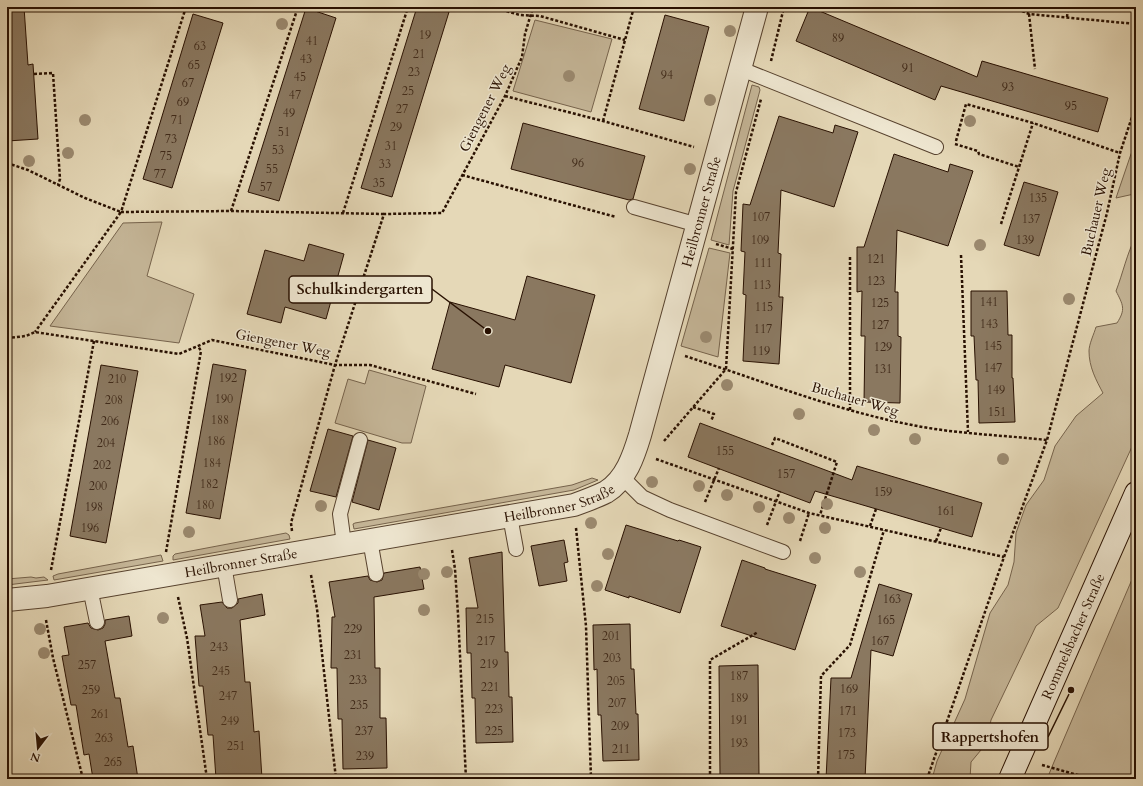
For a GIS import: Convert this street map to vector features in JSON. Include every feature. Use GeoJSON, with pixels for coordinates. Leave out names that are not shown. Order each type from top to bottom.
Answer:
{"type":"FeatureCollection","features":[{"type":"Feature","properties":{"kind":"street","name":"Heilbronner Straße"},"geometry":{"type":"LineString","coordinates":[[7,600],[47,596],[574,505],[607,492],[622,477],[633,458],[718,154],[757,7]]}},
{"type":"Feature","properties":{"kind":"street","name":"Rommelsbacher Straße"},"geometry":{"type":"LineString","coordinates":[[1010,779],[1136,492]]}},
{"type":"Feature","properties":{"kind":"lane"},"geometry":{"type":"LineString","coordinates":[[741,69],[936,147]]}},
{"type":"Feature","properties":{"kind":"lane"},"geometry":{"type":"LineString","coordinates":[[634,207],[696,232]]}},
{"type":"Feature","properties":{"kind":"lane"},"geometry":{"type":"LineString","coordinates":[[344,544],[340,514],[360,440]]}},
{"type":"Feature","properties":{"kind":"lane"},"geometry":{"type":"LineString","coordinates":[[622,477],[642,497],[697,521],[783,552]]}},
{"type":"Feature","properties":{"kind":"lane"},"geometry":{"type":"LineString","coordinates":[[510,516],[516,549]]}},
{"type":"Feature","properties":{"kind":"lane"},"geometry":{"type":"LineString","coordinates":[[370,540],[376,574]]}},
{"type":"Feature","properties":{"kind":"lane"},"geometry":{"type":"LineString","coordinates":[[224,566],[230,600]]}},
{"type":"Feature","properties":{"kind":"lane"},"geometry":{"type":"LineString","coordinates":[[90,588],[96,622]]}},
{"type":"Feature","properties":{"kind":"path"},"geometry":{"type":"LineString","coordinates":[[35,332],[121,212],[186,7]]}},
{"type":"Feature","properties":{"kind":"path"},"geometry":{"type":"LineString","coordinates":[[231,211],[298,7]]}},
{"type":"Feature","properties":{"kind":"path"},"geometry":{"type":"LineString","coordinates":[[343,213],[408,7]]}},
{"type":"Feature","properties":{"kind":"path"},"geometry":{"type":"LineString","coordinates":[[492,7],[520,15],[540,16],[625,40]]}},
{"type":"Feature","properties":{"kind":"path","name":"Giengener Weg"},"geometry":{"type":"LineString","coordinates":[[7,338],[26,336],[35,332],[179,354],[212,340],[335,365],[384,214],[442,213],[505,96],[522,57],[525,34],[533,7]]}},
{"type":"Feature","properties":{"kind":"path"},"geometry":{"type":"LineString","coordinates":[[603,121],[634,7]]}},
{"type":"Feature","properties":{"kind":"path"},"geometry":{"type":"LineString","coordinates":[[664,442],[726,369],[736,192],[784,7]]}},
{"type":"Feature","properties":{"kind":"path"},"geometry":{"type":"LineString","coordinates":[[1013,7],[1029,14],[1136,24]]}},
{"type":"Feature","properties":{"kind":"path"},"geometry":{"type":"LineString","coordinates":[[1067,17],[1068,7]]}},
{"type":"Feature","properties":{"kind":"path"},"geometry":{"type":"LineString","coordinates":[[1029,14],[1035,69]]}},
{"type":"Feature","properties":{"kind":"path"},"geometry":{"type":"LineString","coordinates":[[34,74],[53,72],[60,179],[58,185]]}},
{"type":"Feature","properties":{"kind":"path"},"geometry":{"type":"LineString","coordinates":[[505,96],[603,121],[718,154]]}},
{"type":"Feature","properties":{"kind":"path"},"geometry":{"type":"LineString","coordinates":[[955,144],[966,104],[1032,123],[1120,153]]}},
{"type":"Feature","properties":{"kind":"path","name":"Buchauer Weg"},"geometry":{"type":"LineString","coordinates":[[927,779],[1004,557],[1047,440],[1108,213],[1120,153],[1136,105]]}},
{"type":"Feature","properties":{"kind":"path"},"geometry":{"type":"LineString","coordinates":[[1001,224],[1032,123]]}},
{"type":"Feature","properties":{"kind":"path"},"geometry":{"type":"LineString","coordinates":[[936,147],[955,144],[978,151],[979,154],[1019,167]]}},
{"type":"Feature","properties":{"kind":"path"},"geometry":{"type":"LineString","coordinates":[[7,163],[28,170],[85,198],[121,212],[231,211],[384,214]]}},
{"type":"Feature","properties":{"kind":"path"},"geometry":{"type":"LineString","coordinates":[[462,175],[620,218]]}},
{"type":"Feature","properties":{"kind":"path"},"geometry":{"type":"LineString","coordinates":[[696,232],[733,249]]}},
{"type":"Feature","properties":{"kind":"path"},"geometry":{"type":"LineString","coordinates":[[961,255],[968,432]]}},
{"type":"Feature","properties":{"kind":"path"},"geometry":{"type":"LineString","coordinates":[[850,257],[850,410]]}},
{"type":"Feature","properties":{"kind":"path"},"geometry":{"type":"LineString","coordinates":[[51,575],[94,341]]}},
{"type":"Feature","properties":{"kind":"path"},"geometry":{"type":"LineString","coordinates":[[167,556],[166,547],[201,351],[198,346]]}},
{"type":"Feature","properties":{"kind":"path","name":"Buchauer Weg"},"geometry":{"type":"LineString","coordinates":[[664,349],[850,410],[912,425],[1047,440]]}},
{"type":"Feature","properties":{"kind":"path"},"geometry":{"type":"LineString","coordinates":[[295,553],[291,523],[335,365],[370,365],[476,394]]}},
{"type":"Feature","properties":{"kind":"path"},"geometry":{"type":"LineString","coordinates":[[693,407],[714,414],[711,421]]}},
{"type":"Feature","properties":{"kind":"path"},"geometry":{"type":"LineString","coordinates":[[772,446],[775,438],[837,462],[820,515]]}},
{"type":"Feature","properties":{"kind":"path"},"geometry":{"type":"LineString","coordinates":[[656,453],[654,458],[809,513],[1004,557]]}},
{"type":"Feature","properties":{"kind":"path"},"geometry":{"type":"LineString","coordinates":[[697,521],[719,468]]}},
{"type":"Feature","properties":{"kind":"path"},"geometry":{"type":"LineString","coordinates":[[760,544],[780,491]]}},
{"type":"Feature","properties":{"kind":"path"},"geometry":{"type":"LineString","coordinates":[[574,505],[586,626],[591,779]]}},
{"type":"Feature","properties":{"kind":"path"},"geometry":{"type":"LineString","coordinates":[[870,526],[876,509]]}},
{"type":"Feature","properties":{"kind":"path"},"geometry":{"type":"LineString","coordinates":[[783,552],[797,549],[809,513]]}},
{"type":"Feature","properties":{"kind":"path"},"geometry":{"type":"LineString","coordinates":[[936,542],[941,528]]}},
{"type":"Feature","properties":{"kind":"path"},"geometry":{"type":"LineString","coordinates":[[818,779],[821,676],[850,645],[884,530]]}},
{"type":"Feature","properties":{"kind":"path"},"geometry":{"type":"LineString","coordinates":[[452,547],[458,614],[466,779]]}},
{"type":"Feature","properties":{"kind":"path"},"geometry":{"type":"LineString","coordinates":[[311,572],[317,609],[336,779]]}},
{"type":"Feature","properties":{"kind":"path"},"geometry":{"type":"LineString","coordinates":[[178,595],[187,638],[207,779]]}},
{"type":"Feature","properties":{"kind":"path"},"geometry":{"type":"LineString","coordinates":[[45,617],[53,658],[83,779]]}},
{"type":"Feature","properties":{"kind":"path"},"geometry":{"type":"LineString","coordinates":[[710,779],[710,660],[758,632]]}},
{"type":"Feature","properties":{"kind":"path"},"geometry":{"type":"LineString","coordinates":[[1020,758],[1092,779]]}},
{"type":"Feature","properties":{"kind":"path"},"geometry":{"type":"LineString","coordinates":[[1117,779],[1136,776]]}},
{"type":"Feature","properties":{"kind":"shaded area"},"geometry":{"type":"Polygon","coordinates":[[[535,20],[612,39],[591,112],[513,91],[535,20]]]}},
{"type":"Feature","properties":{"kind":"shaded area"},"geometry":{"type":"Polygon","coordinates":[[[752,85],[759,87],[760,90],[733,191],[729,245],[711,240],[752,85]]]}},
{"type":"Feature","properties":{"kind":"shaded area"},"geometry":{"type":"Polygon","coordinates":[[[1136,144],[1136,196],[1134,194],[1116,198],[1131,154],[1136,144]]]}},
{"type":"Feature","properties":{"kind":"shaded area"},"geometry":{"type":"Polygon","coordinates":[[[162,222],[147,276],[194,294],[179,343],[50,326],[123,223],[162,222]]]}},
{"type":"Feature","properties":{"kind":"shaded area"},"geometry":{"type":"Polygon","coordinates":[[[1136,236],[1136,438],[1058,608],[1036,626],[991,720],[986,744],[971,762],[970,779],[932,779],[937,761],[965,699],[990,613],[1008,585],[1014,562],[1016,533],[1026,505],[1044,480],[1055,446],[1076,416],[1103,393],[1095,378],[1089,357],[1090,345],[1096,327],[1117,323],[1122,314],[1122,304],[1116,291],[1136,236]]]}},
{"type":"Feature","properties":{"kind":"shaded area"},"geometry":{"type":"Polygon","coordinates":[[[709,248],[730,253],[718,357],[681,346],[709,248]]]}},
{"type":"Feature","properties":{"kind":"shaded area"},"geometry":{"type":"Polygon","coordinates":[[[369,370],[426,386],[411,443],[402,443],[335,423],[348,379],[365,384],[369,370]]]}},
{"type":"Feature","properties":{"kind":"shaded area"},"geometry":{"type":"Polygon","coordinates":[[[592,478],[598,480],[574,490],[354,529],[353,524],[355,523],[572,485],[592,478]]]}},
{"type":"Feature","properties":{"kind":"shaded area"},"geometry":{"type":"Polygon","coordinates":[[[286,533],[289,535],[290,539],[173,560],[173,556],[175,554],[286,533]]]}},
{"type":"Feature","properties":{"kind":"shaded area"},"geometry":{"type":"Polygon","coordinates":[[[161,555],[163,561],[54,580],[53,576],[58,574],[161,555]]]}},
{"type":"Feature","properties":{"kind":"shaded area"},"geometry":{"type":"Polygon","coordinates":[[[1136,570],[1136,779],[1047,779],[1054,762],[1136,570]]]}},
{"type":"Feature","properties":{"kind":"shaded area"},"geometry":{"type":"Polygon","coordinates":[[[44,577],[48,580],[7,585],[7,579],[44,577]]]}},
{"type":"Feature","properties":{"kind":"building"},"geometry":{"type":"Polygon","coordinates":[[[7,7],[24,7],[28,65],[33,64],[38,139],[7,141],[7,7]]]}},
{"type":"Feature","properties":{"kind":"building"},"geometry":{"type":"Polygon","coordinates":[[[417,7],[432,7],[449,12],[392,197],[361,188],[417,7]]]}},
{"type":"Feature","properties":{"kind":"building"},"geometry":{"type":"Polygon","coordinates":[[[810,7],[977,77],[982,61],[1108,98],[1098,132],[941,86],[935,100],[796,41],[810,7]]]}},
{"type":"Feature","properties":{"kind":"building"},"geometry":{"type":"Polygon","coordinates":[[[306,8],[336,18],[279,201],[248,192],[306,8]]]}},
{"type":"Feature","properties":{"kind":"building"},"geometry":{"type":"Polygon","coordinates":[[[193,14],[223,23],[172,188],[143,179],[193,14]]]}},
{"type":"Feature","properties":{"kind":"building"},"geometry":{"type":"Polygon","coordinates":[[[665,15],[709,27],[684,121],[639,109],[665,15]]]}},
{"type":"Feature","properties":{"kind":"building"},"geometry":{"type":"Polygon","coordinates":[[[779,116],[833,133],[835,125],[858,132],[834,207],[781,190],[778,253],[781,254],[779,297],[783,297],[779,364],[743,361],[746,295],[743,294],[745,252],[741,251],[743,204],[750,205],[779,116]]]}},
{"type":"Feature","properties":{"kind":"building"},"geometry":{"type":"Polygon","coordinates":[[[523,123],[645,156],[633,199],[629,200],[511,169],[523,123]]]}},
{"type":"Feature","properties":{"kind":"building"},"geometry":{"type":"Polygon","coordinates":[[[894,154],[948,172],[950,164],[973,171],[948,246],[897,230],[895,292],[898,292],[898,336],[901,337],[900,403],[864,402],[865,336],[861,336],[862,291],[857,292],[857,247],[864,247],[894,154]]]}},
{"type":"Feature","properties":{"kind":"building"},"geometry":{"type":"Polygon","coordinates":[[[1024,182],[1058,192],[1039,256],[1004,245],[1024,182]]]}},
{"type":"Feature","properties":{"kind":"building"},"geometry":{"type":"Polygon","coordinates":[[[309,244],[344,254],[326,319],[285,307],[281,323],[247,314],[265,250],[304,261],[309,244]]]}},
{"type":"Feature","properties":{"kind":"building"},"geometry":{"type":"Polygon","coordinates":[[[527,276],[595,295],[571,383],[505,365],[499,387],[432,369],[450,302],[515,320],[527,276]]]}},
{"type":"Feature","properties":{"kind":"building"},"geometry":{"type":"Polygon","coordinates":[[[971,291],[1007,291],[1008,335],[1012,335],[1012,378],[1015,422],[979,423],[978,380],[976,380],[974,336],[971,336],[971,291]]]}},
{"type":"Feature","properties":{"kind":"building"},"geometry":{"type":"Polygon","coordinates":[[[213,364],[246,370],[220,519],[186,513],[213,364]]]}},
{"type":"Feature","properties":{"kind":"building"},"geometry":{"type":"Polygon","coordinates":[[[101,365],[138,371],[106,543],[70,536],[101,365]]]}},
{"type":"Feature","properties":{"kind":"building"},"geometry":{"type":"Polygon","coordinates":[[[700,423],[852,480],[857,466],[982,503],[972,537],[815,491],[810,503],[688,457],[700,423]]]}},
{"type":"Feature","properties":{"kind":"building"},"geometry":{"type":"Polygon","coordinates":[[[328,429],[353,436],[336,497],[310,491],[328,429]]]}},
{"type":"Feature","properties":{"kind":"building"},"geometry":{"type":"Polygon","coordinates":[[[368,440],[396,448],[379,510],[352,502],[368,440]]]}},
{"type":"Feature","properties":{"kind":"building"},"geometry":{"type":"Polygon","coordinates":[[[626,525],[701,547],[680,613],[629,596],[629,598],[605,590],[626,525]]]}},
{"type":"Feature","properties":{"kind":"building"},"geometry":{"type":"Polygon","coordinates":[[[564,540],[568,562],[564,563],[567,581],[539,586],[531,546],[564,540]]]}},
{"type":"Feature","properties":{"kind":"building"},"geometry":{"type":"Polygon","coordinates":[[[502,552],[505,652],[508,652],[509,697],[512,697],[513,742],[476,743],[475,698],[472,698],[471,653],[467,653],[466,608],[478,608],[469,558],[502,552]]]}},
{"type":"Feature","properties":{"kind":"building"},"geometry":{"type":"Polygon","coordinates":[[[742,560],[816,585],[795,650],[721,626],[742,560]]]}},
{"type":"Feature","properties":{"kind":"building"},"geometry":{"type":"Polygon","coordinates":[[[420,567],[424,589],[374,597],[375,668],[380,668],[380,718],[386,718],[387,768],[343,769],[342,719],[338,719],[337,668],[331,668],[332,617],[335,617],[329,582],[368,576],[370,580],[377,582],[382,580],[384,573],[420,567]]]}},
{"type":"Feature","properties":{"kind":"building"},"geometry":{"type":"Polygon","coordinates":[[[879,584],[912,594],[893,656],[871,650],[865,779],[826,779],[831,678],[851,678],[879,584]]]}},
{"type":"Feature","properties":{"kind":"building"},"geometry":{"type":"Polygon","coordinates":[[[262,594],[265,615],[240,620],[245,682],[250,682],[254,732],[259,731],[262,779],[216,779],[213,735],[208,735],[203,686],[199,686],[195,636],[205,636],[200,605],[222,602],[227,608],[232,608],[238,603],[238,599],[262,594]]]}},
{"type":"Feature","properties":{"kind":"building"},"geometry":{"type":"Polygon","coordinates":[[[129,616],[132,636],[105,641],[115,698],[120,698],[128,747],[133,746],[138,779],[93,779],[89,754],[84,755],[76,705],[71,705],[62,656],[69,655],[64,627],[88,623],[91,628],[98,630],[103,628],[105,620],[129,616]]]}},
{"type":"Feature","properties":{"kind":"building"},"geometry":{"type":"Polygon","coordinates":[[[630,624],[631,669],[634,669],[636,714],[638,714],[639,760],[603,761],[601,715],[598,715],[597,669],[594,670],[593,625],[630,624]]]}},
{"type":"Feature","properties":{"kind":"building"},"geometry":{"type":"Polygon","coordinates":[[[758,665],[759,776],[720,776],[719,666],[758,665]]]}},
{"type":"Feature","properties":{"kind":"place","name":"Schulkindergarten"},"geometry":{"type":"Point","coordinates":[488,331]}},
{"type":"Feature","properties":{"kind":"place","name":"Rappertshofen"},"geometry":{"type":"Point","coordinates":[1071,690]}}]}
